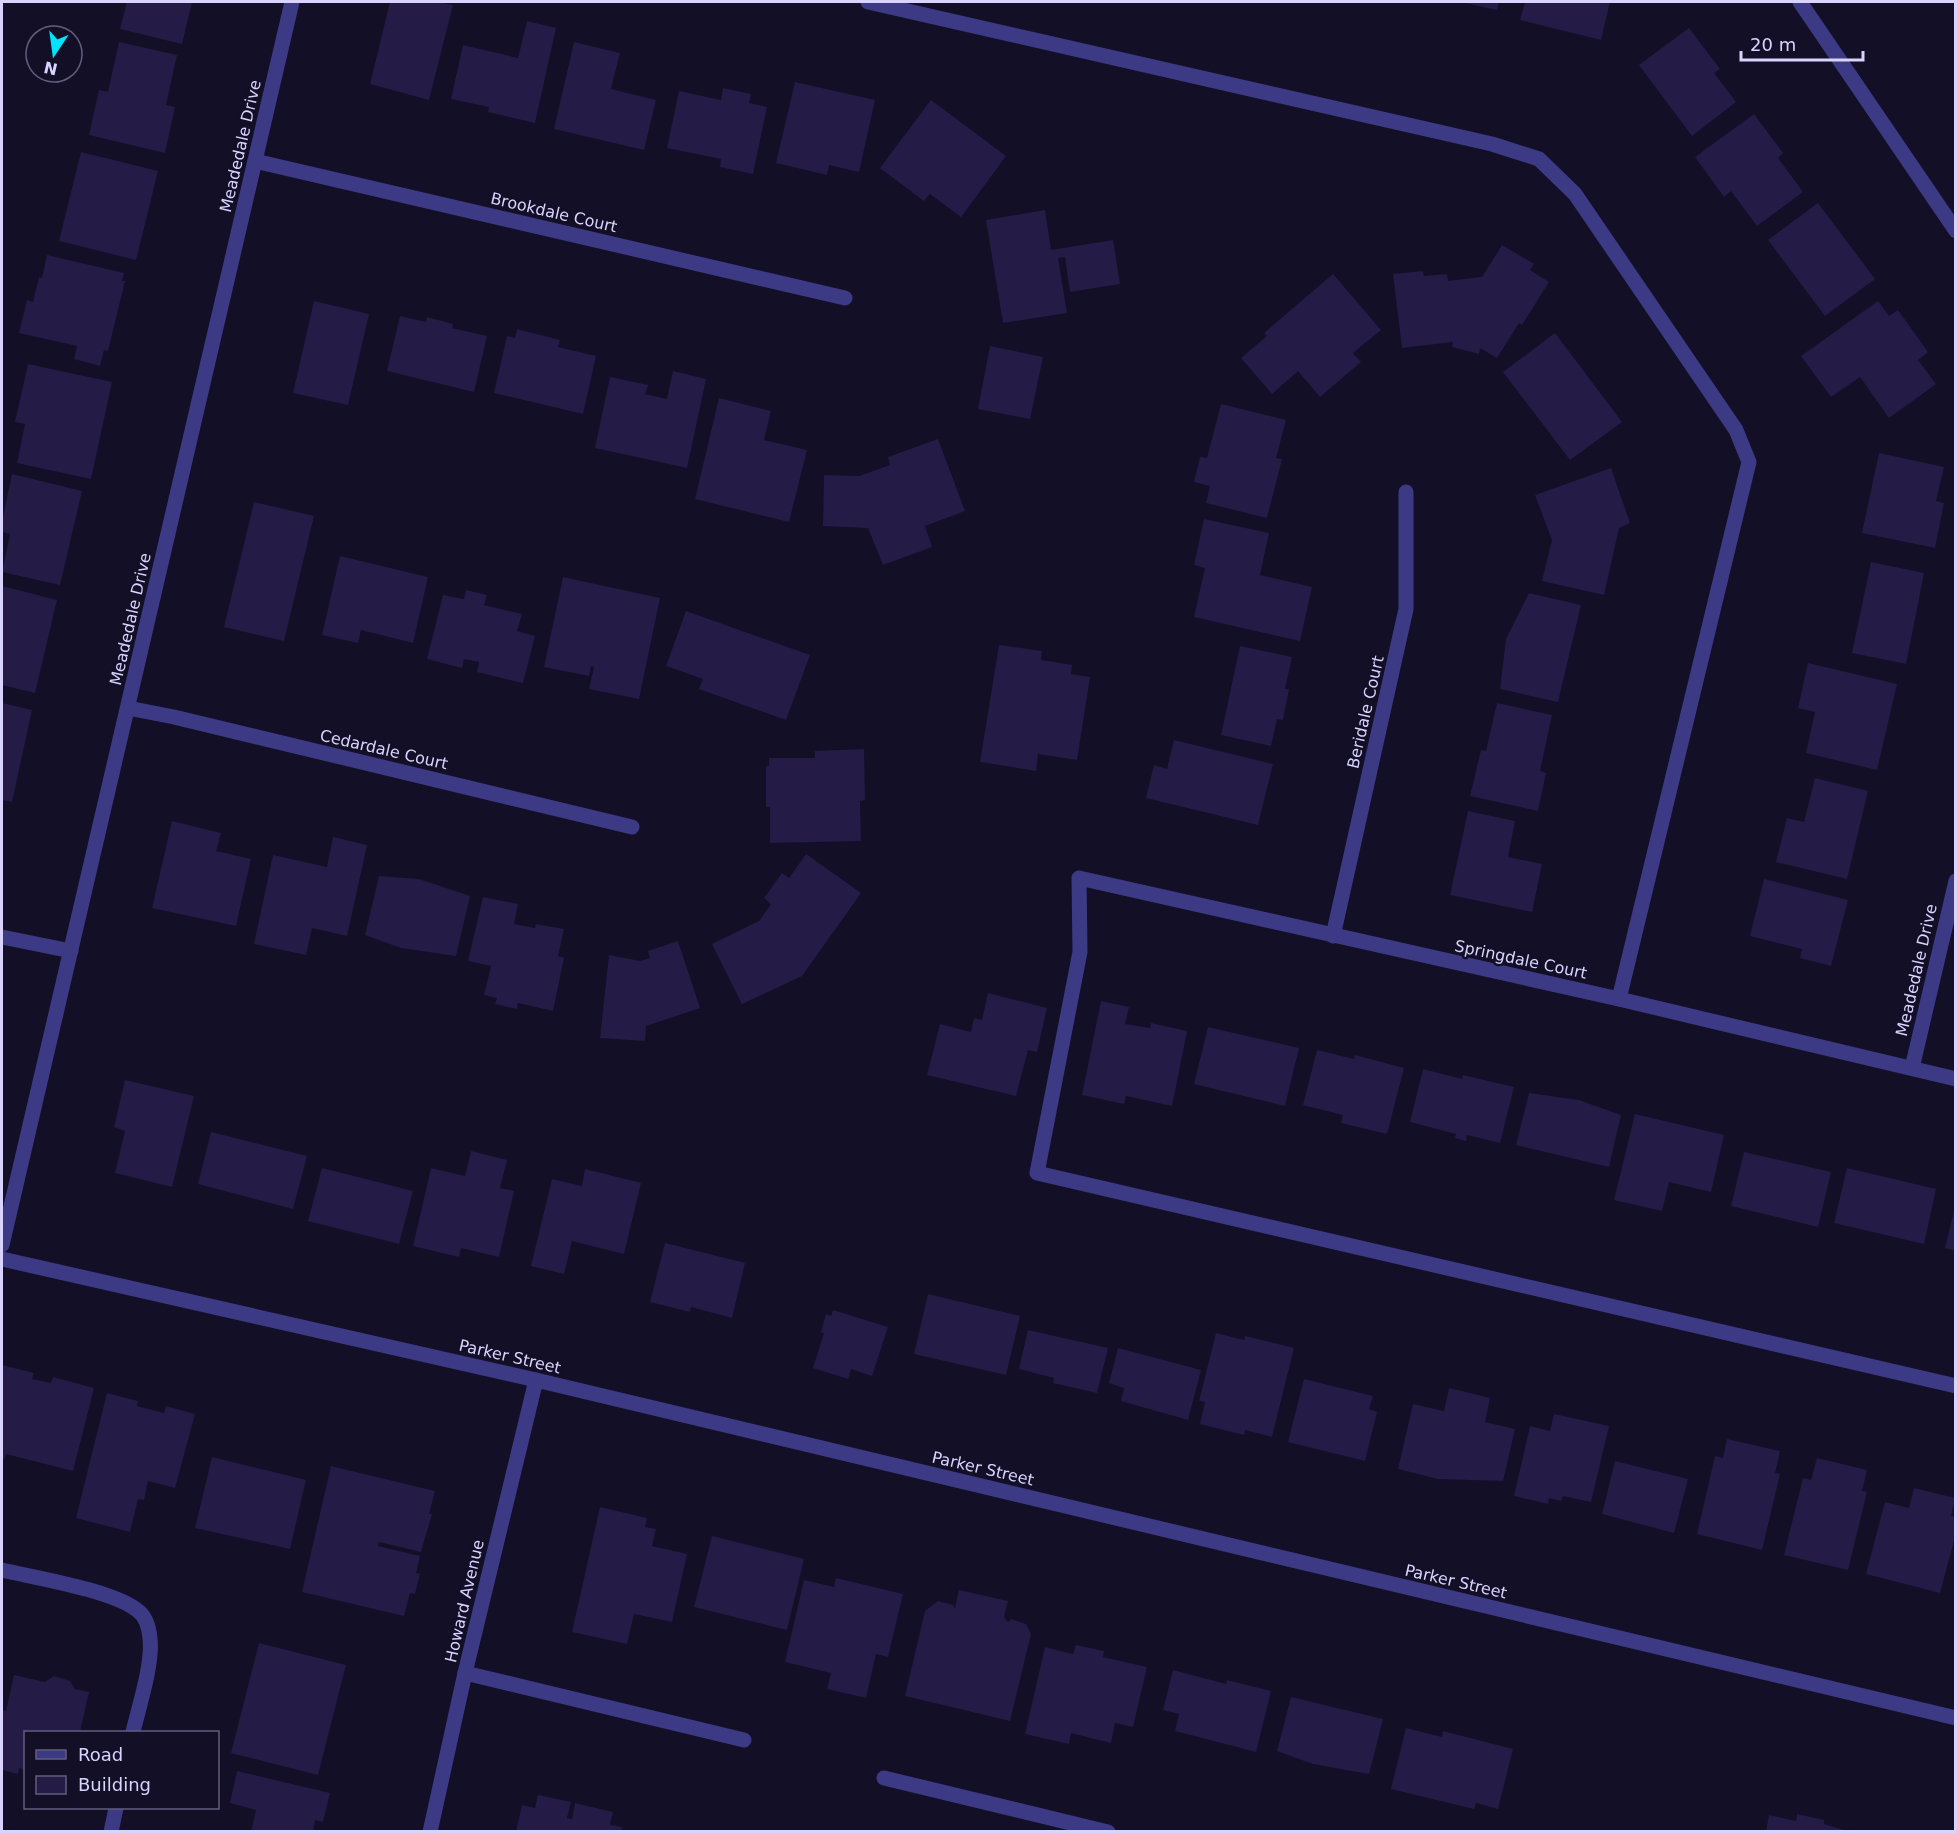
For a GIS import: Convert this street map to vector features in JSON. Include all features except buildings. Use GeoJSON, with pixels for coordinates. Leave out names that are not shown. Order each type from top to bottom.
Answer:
{"type":"FeatureCollection","features":[{"type":"Feature","properties":{"kind":"street","name":"Meadedale Drive"},"geometry":{"type":"LineString","coordinates":[[2,1245],[292,2]]}},
{"type":"Feature","properties":{"kind":"street"},"geometry":{"type":"LineString","coordinates":[[868,2],[1492,144],[1539,159],[1575,194],[1736,430],[1749,462],[1619,999]]}},
{"type":"Feature","properties":{"kind":"street"},"geometry":{"type":"LineString","coordinates":[[1800,2],[1956,231]]}},
{"type":"Feature","properties":{"kind":"street","name":"Brookdale Court"},"geometry":{"type":"LineString","coordinates":[[255,161],[845,298]]}},
{"type":"Feature","properties":{"kind":"street","name":"Beridale Court"},"geometry":{"type":"LineString","coordinates":[[1333,936],[1406,609],[1406,492]]}},
{"type":"Feature","properties":{"kind":"street","name":"Cedardale Court"},"geometry":{"type":"LineString","coordinates":[[128,708],[174,717],[632,827]]}},
{"type":"Feature","properties":{"kind":"street","name":"Springdale Court"},"geometry":{"type":"LineString","coordinates":[[1956,1078],[1619,999],[1079,878],[1080,952],[1037,1173],[1956,1386]]}},
{"type":"Feature","properties":{"kind":"street","name":"Meadedale Drive"},"geometry":{"type":"LineString","coordinates":[[1912,1068],[1956,881]]}},
{"type":"Feature","properties":{"kind":"street"},"geometry":{"type":"LineString","coordinates":[[2,937],[71,951]]}},
{"type":"Feature","properties":{"kind":"street","name":"Parker Street"},"geometry":{"type":"LineString","coordinates":[[2,1259],[536,1380],[1956,1718]]}},
{"type":"Feature","properties":{"kind":"street","name":"Howard Avenue"},"geometry":{"type":"LineString","coordinates":[[430,1832],[465,1672],[536,1380]]}},
{"type":"Feature","properties":{"kind":"street"},"geometry":{"type":"LineString","coordinates":[[2,1570],[120,1600],[138,1610],[146,1619],[150,1638],[149,1658],[133,1731]]}},
{"type":"Feature","properties":{"kind":"street"},"geometry":{"type":"LineString","coordinates":[[465,1672],[744,1740]]}},
{"type":"Feature","properties":{"kind":"street"},"geometry":{"type":"LineString","coordinates":[[884,1778],[1108,1832]]}},
{"type":"Feature","properties":{"kind":"street"},"geometry":{"type":"LineString","coordinates":[[111,1832],[116,1809]]}}]}
